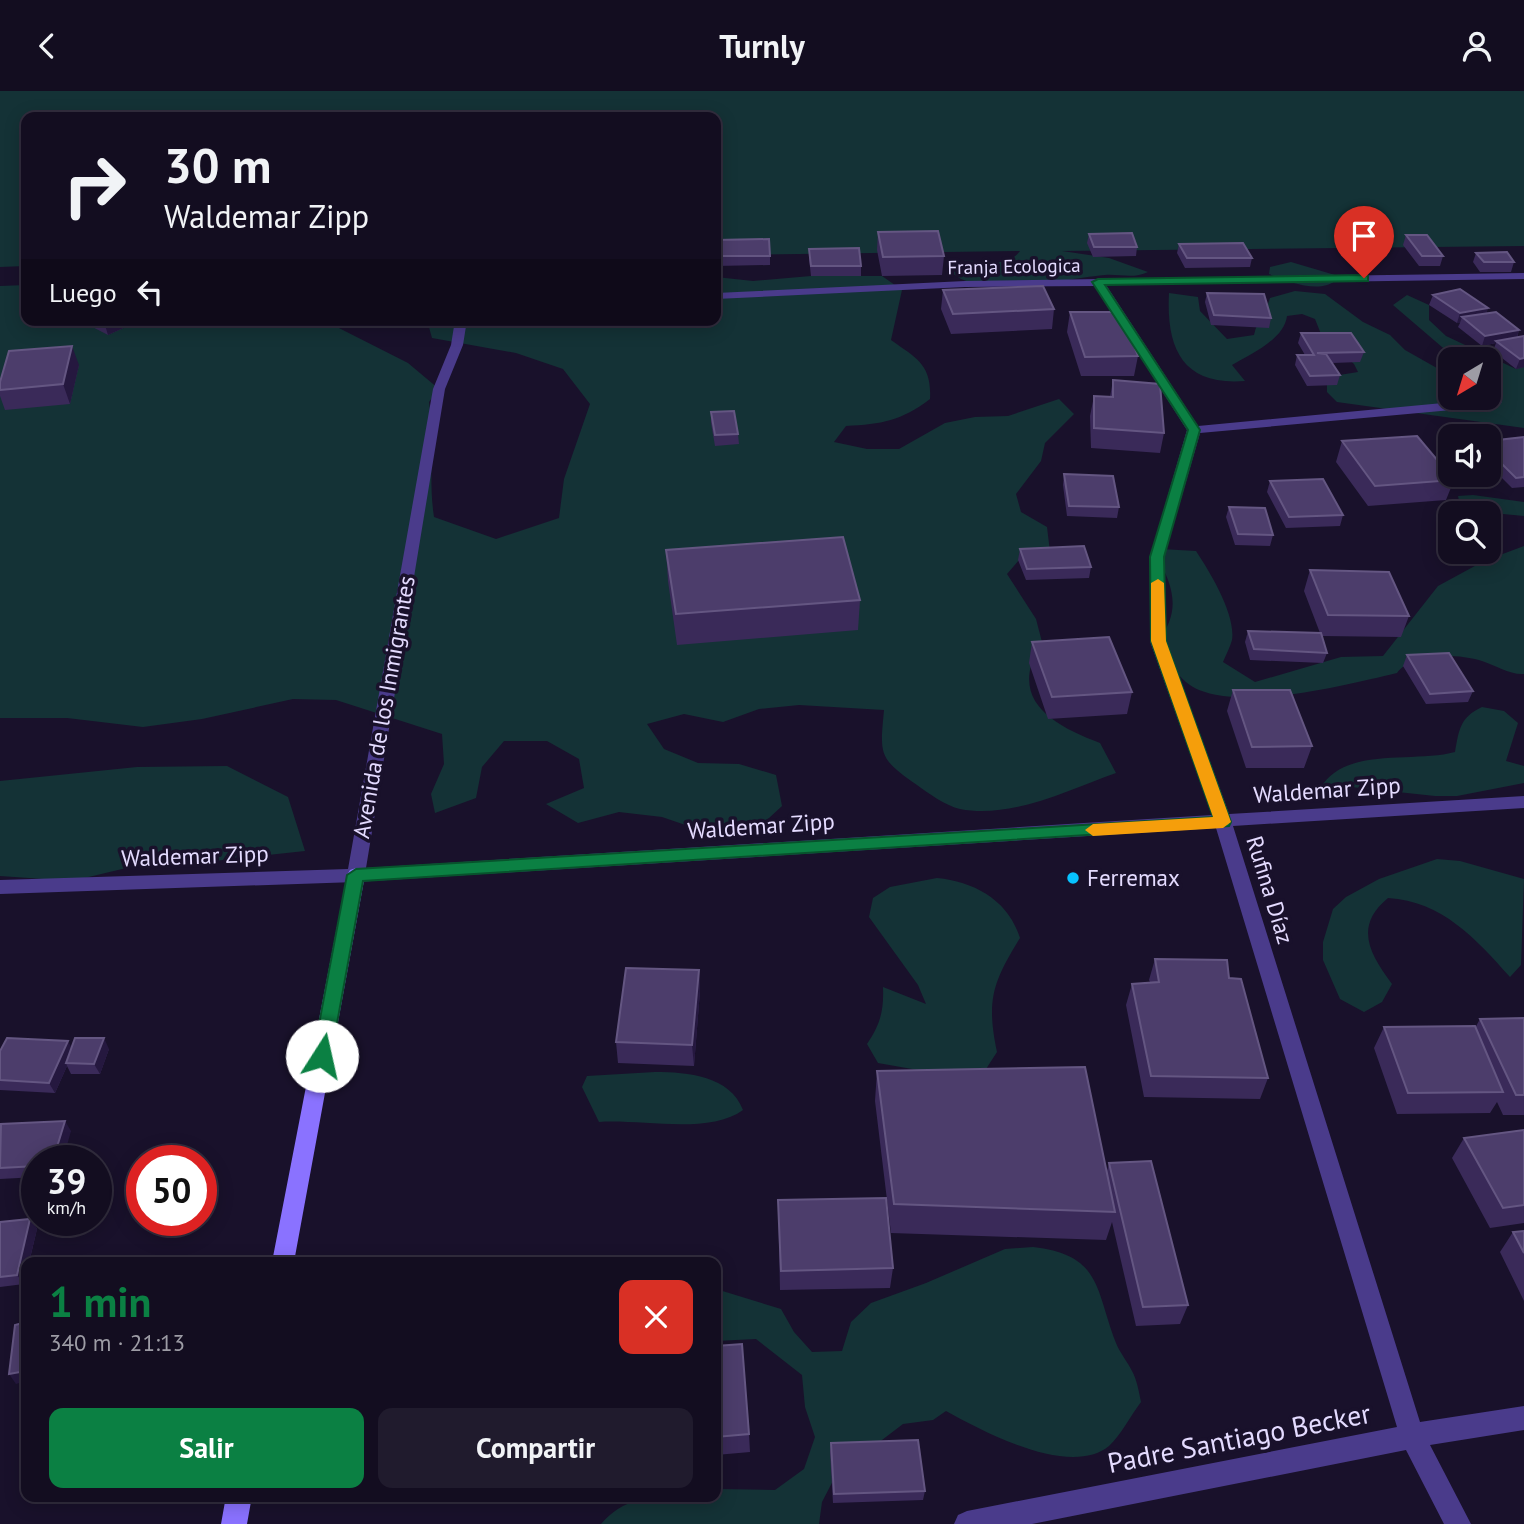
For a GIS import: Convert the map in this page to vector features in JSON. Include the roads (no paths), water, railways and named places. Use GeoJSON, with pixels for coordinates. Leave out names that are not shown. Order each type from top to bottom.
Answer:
{"type":"FeatureCollection","features":[{"type":"Feature","properties":{"kind":"main road","name":"Avenida de los Inmigrantes"},"geometry":{"type":"LineString","coordinates":[[284,1257],[356,875]]}},
{"type":"Feature","properties":{"kind":"main road"},"geometry":{"type":"LineString","coordinates":[[234,1524],[238,1502]]}},
{"type":"Feature","properties":{"kind":"street","name":"Franja Ecologica"},"geometry":{"type":"LineString","coordinates":[[721,296],[965,284],[1524,276]]}},
{"type":"Feature","properties":{"kind":"street"},"geometry":{"type":"LineString","coordinates":[[1098,282],[1194,430],[1438,407]]}},
{"type":"Feature","properties":{"kind":"street","name":"Avenida de los Inmigrantes"},"geometry":{"type":"LineString","coordinates":[[356,875],[439,389],[457,345],[460,326]]}},
{"type":"Feature","properties":{"kind":"street","name":"Rufina Díaz"},"geometry":{"type":"LineString","coordinates":[[1194,430],[1157,557],[1158,641],[1223,822],[1412,1436],[1458,1524]]}},
{"type":"Feature","properties":{"kind":"street","name":"Waldemar Zipp"},"geometry":{"type":"LineString","coordinates":[[0,887],[356,875],[1524,801]]}},
{"type":"Feature","properties":{"kind":"street","name":"Padre Santiago Becker"},"geometry":{"type":"LineString","coordinates":[[967,1524],[1412,1436],[1524,1418]]}},
{"type":"Feature","properties":{"kind":"place","name":"Ferremax"},"geometry":{"type":"Point","coordinates":[1073,878]}}]}
